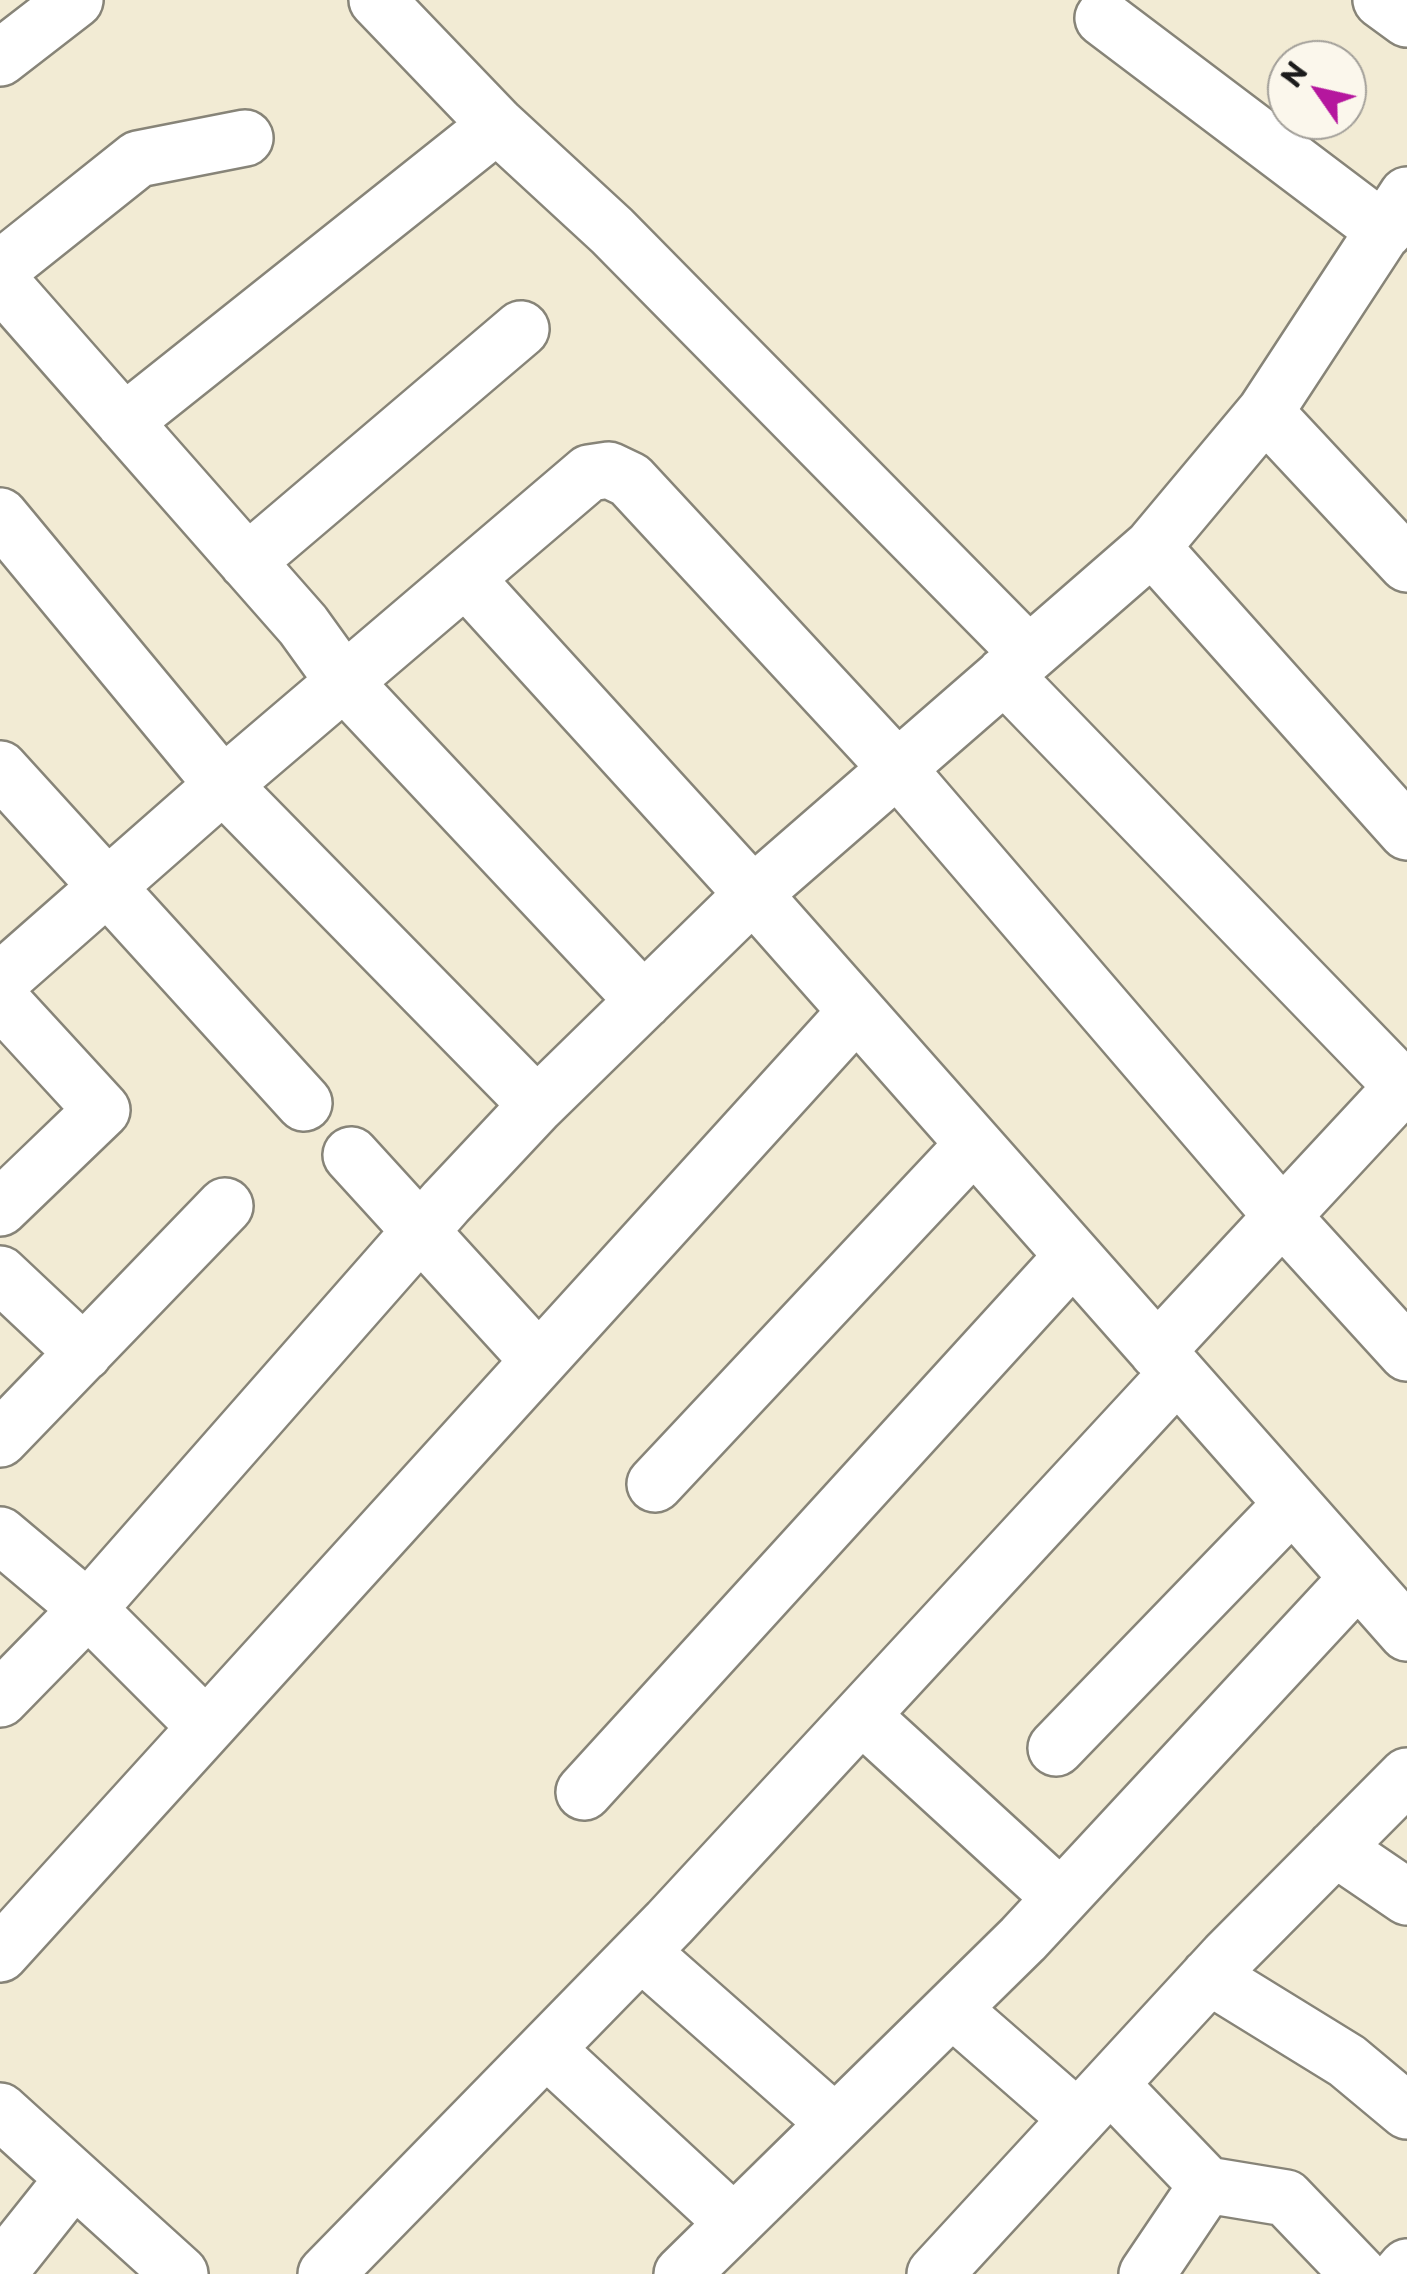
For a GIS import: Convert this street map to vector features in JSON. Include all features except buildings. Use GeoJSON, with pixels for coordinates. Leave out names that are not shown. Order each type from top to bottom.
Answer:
{"type":"FeatureCollection","features":[{"type":"Feature","properties":{"kind":"street"},"geometry":{"type":"LineString","coordinates":[[0,58],[75,0]]}},
{"type":"Feature","properties":{"kind":"street"},"geometry":{"type":"LineString","coordinates":[[326,2274],[641,1952],[862,1716],[1167,1362],[1283,1218],[1406,1087],[612,230],[496,124],[376,0]]}},
{"type":"Feature","properties":{"kind":"street"},"geometry":{"type":"LineString","coordinates":[[1381,0],[1407,18]]}},
{"type":"Feature","properties":{"kind":"street"},"geometry":{"type":"LineString","coordinates":[[0,1699],[88,1610],[421,1230],[537,1104],[752,894],[1152,547],[1264,412],[1396,213],[1102,18]]}},
{"type":"Feature","properties":{"kind":"street"},"geometry":{"type":"LineString","coordinates":[[124,422],[496,124]]}},
{"type":"Feature","properties":{"kind":"street"},"geometry":{"type":"LineString","coordinates":[[0,270],[138,159],[246,138]]}},
{"type":"Feature","properties":{"kind":"street"},"geometry":{"type":"LineString","coordinates":[[0,280],[303,625],[344,682],[644,1001]]}},
{"type":"Feature","properties":{"kind":"street"},"geometry":{"type":"LineString","coordinates":[[247,562],[521,329]]}},
{"type":"Feature","properties":{"kind":"street"},"geometry":{"type":"LineString","coordinates":[[1264,412],[1407,564]]}},
{"type":"Feature","properties":{"kind":"street"},"geometry":{"type":"LineString","coordinates":[[0,981],[466,578],[590,474],[609,470],[630,480],[898,768],[1283,1218],[1407,1353]]}},
{"type":"Feature","properties":{"kind":"street"},"geometry":{"type":"LineString","coordinates":[[0,516],[222,786],[537,1104]]}},
{"type":"Feature","properties":{"kind":"street"},"geometry":{"type":"LineString","coordinates":[[1152,547],[1407,832]]}},
{"type":"Feature","properties":{"kind":"street"},"geometry":{"type":"LineString","coordinates":[[466,578],[752,894],[1407,1633]]}},
{"type":"Feature","properties":{"kind":"street"},"geometry":{"type":"LineString","coordinates":[[0,769],[304,1103]]}},
{"type":"Feature","properties":{"kind":"street"},"geometry":{"type":"LineString","coordinates":[[0,1000],[102,1110],[0,1208]]}},
{"type":"Feature","properties":{"kind":"street"},"geometry":{"type":"LineString","coordinates":[[0,1954],[855,1012]]}},
{"type":"Feature","properties":{"kind":"street"},"geometry":{"type":"LineString","coordinates":[[655,1484],[973,1146]]}},
{"type":"Feature","properties":{"kind":"street"},"geometry":{"type":"LineString","coordinates":[[351,1155],[539,1360]]}},
{"type":"Feature","properties":{"kind":"street"},"geometry":{"type":"LineString","coordinates":[[0,1439],[225,1206]]}},
{"type":"Feature","properties":{"kind":"street"},"geometry":{"type":"LineString","coordinates":[[584,1792],[1072,1257]]}},
{"type":"Feature","properties":{"kind":"street"},"geometry":{"type":"LineString","coordinates":[[0,1274],[84,1352]]}},
{"type":"Feature","properties":{"kind":"street"},"geometry":{"type":"LineString","coordinates":[[1056,1748],[1292,1504]]}},
{"type":"Feature","properties":{"kind":"street"},"geometry":{"type":"LineString","coordinates":[[0,1534],[88,1610],[206,1727]]}},
{"type":"Feature","properties":{"kind":"street"},"geometry":{"type":"LineString","coordinates":[[682,2274],[1061,1898],[1358,1578]]}},
{"type":"Feature","properties":{"kind":"street"},"geometry":{"type":"LineString","coordinates":[[862,1716],[1061,1898]]}},
{"type":"Feature","properties":{"kind":"street"},"geometry":{"type":"LineString","coordinates":[[934,2274],[1210,1976],[1407,1776]]}},
{"type":"Feature","properties":{"kind":"street"},"geometry":{"type":"LineString","coordinates":[[1335,1848],[1407,1897]]}},
{"type":"Feature","properties":{"kind":"street"},"geometry":{"type":"LineString","coordinates":[[641,1952],[836,2123]]}},
{"type":"Feature","properties":{"kind":"street"},"geometry":{"type":"LineString","coordinates":[[1210,1976],[1347,2061],[1407,2111]]}},
{"type":"Feature","properties":{"kind":"street"},"geometry":{"type":"LineString","coordinates":[[952,2009],[1094,2102],[1207,2185],[1286,2198],[1359,2274]]}},
{"type":"Feature","properties":{"kind":"street"},"geometry":{"type":"LineString","coordinates":[[546,2049],[734,2223]]}},
{"type":"Feature","properties":{"kind":"street"},"geometry":{"type":"LineString","coordinates":[[0,2111],[173,2272]]}},
{"type":"Feature","properties":{"kind":"street"},"geometry":{"type":"LineString","coordinates":[[0,2271],[74,2178]]}},
{"type":"Feature","properties":{"kind":"street"},"geometry":{"type":"LineString","coordinates":[[1147,2274],[1207,2185]]}},
{"type":"Feature","properties":{"kind":"street"},"geometry":{"type":"LineString","coordinates":[[1401,2274],[1407,2267]]}}]}
